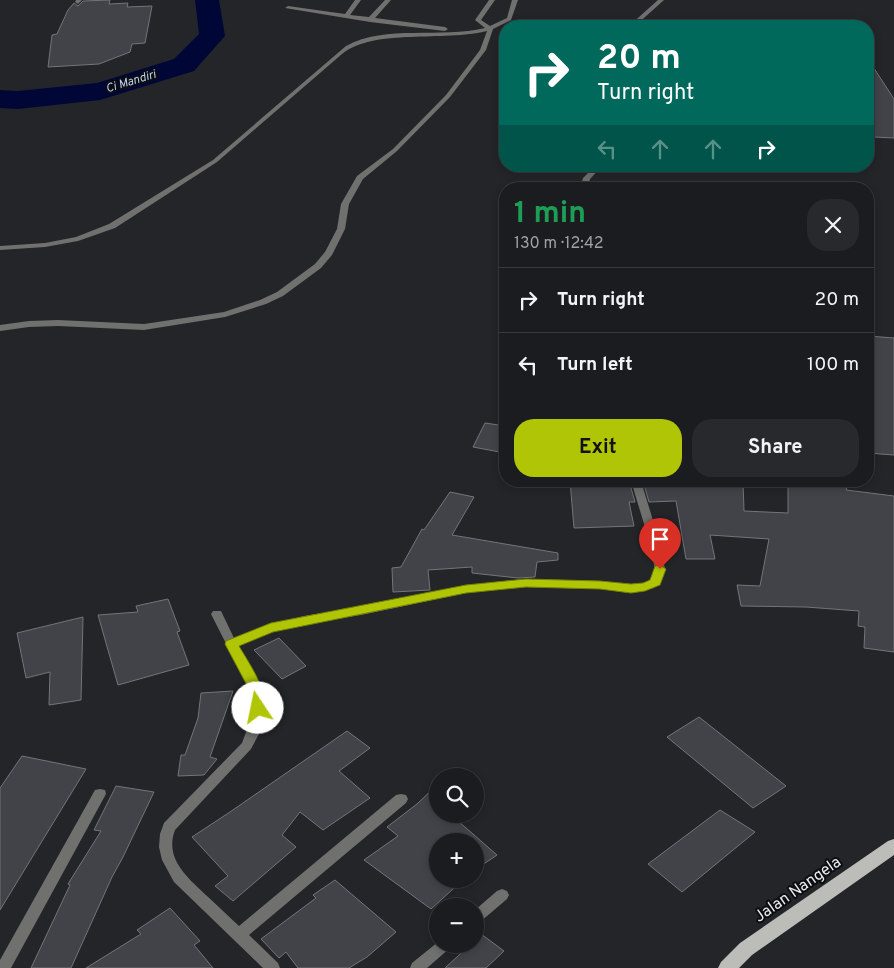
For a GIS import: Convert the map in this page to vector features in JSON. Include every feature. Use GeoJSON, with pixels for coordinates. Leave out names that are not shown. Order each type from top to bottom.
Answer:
{"type":"FeatureCollection","features":[{"type":"Feature","properties":{"kind":"main road","name":"Jalan Nangela"},"geometry":{"type":"LineString","coordinates":[[727,968],[746,949],[894,846]]}},
{"type":"Feature","properties":{"kind":"street"},"geometry":{"type":"LineString","coordinates":[[346,16],[358,0]]}},
{"type":"Feature","properties":{"kind":"street"},"geometry":{"type":"LineString","coordinates":[[370,20],[388,0]]}},
{"type":"Feature","properties":{"kind":"street"},"geometry":{"type":"LineString","coordinates":[[490,29],[478,20],[492,0]]}},
{"type":"Feature","properties":{"kind":"street"},"geometry":{"type":"LineString","coordinates":[[507,20],[515,0]]}},
{"type":"Feature","properties":{"kind":"street"},"geometry":{"type":"LineString","coordinates":[[639,20],[661,0]]}},
{"type":"Feature","properties":{"kind":"street"},"geometry":{"type":"LineString","coordinates":[[288,8],[468,32]]}},
{"type":"Feature","properties":{"kind":"street"},"geometry":{"type":"LineString","coordinates":[[0,248],[44,245],[78,239],[112,226],[215,162],[324,66],[352,44],[386,38],[468,32],[490,29],[499,24]]}},
{"type":"Feature","properties":{"kind":"street"},"geometry":{"type":"LineString","coordinates":[[0,328],[58,323],[144,327],[225,314],[263,302],[280,294],[318,266],[329,253],[341,229],[344,204],[360,178],[395,150],[448,96],[483,50],[490,29]]}},
{"type":"Feature","properties":{"kind":"street"},"geometry":{"type":"LineString","coordinates":[[231,644],[271,628],[304,620],[361,611],[466,589],[526,583],[600,585],[631,589],[650,585],[655,582],[660,569],[653,537],[638,487]]}},
{"type":"Feature","properties":{"kind":"street"},"geometry":{"type":"LineString","coordinates":[[217,614],[256,691],[258,708],[255,732],[247,746],[169,827],[165,837],[165,847],[169,861],[179,878],[273,968]]}},
{"type":"Feature","properties":{"kind":"street"},"geometry":{"type":"LineString","coordinates":[[3,968],[100,794]]}},
{"type":"Feature","properties":{"kind":"street"},"geometry":{"type":"LineString","coordinates":[[238,935],[401,799]]}},
{"type":"Feature","properties":{"kind":"street"},"geometry":{"type":"LineString","coordinates":[[484,910],[502,895]]}},
{"type":"Feature","properties":{"kind":"street"},"geometry":{"type":"LineString","coordinates":[[417,968],[434,953]]}},
{"type":"Feature","properties":{"kind":"building"},"geometry":{"type":"Polygon","coordinates":[[[110,0],[109,4],[128,3],[127,7],[152,6],[145,43],[132,44],[130,52],[99,64],[48,67],[52,35],[57,34],[68,10],[74,3],[78,6],[83,1],[110,0]]]}},
{"type":"Feature","properties":{"kind":"building"},"geometry":{"type":"Polygon","coordinates":[[[874,68],[894,99],[894,138],[874,137],[874,68]]]}},
{"type":"Feature","properties":{"kind":"building"},"geometry":{"type":"Polygon","coordinates":[[[874,336],[894,338],[894,455],[874,453],[874,336]]]}},
{"type":"Feature","properties":{"kind":"building"},"geometry":{"type":"Polygon","coordinates":[[[485,423],[499,425],[499,452],[473,447],[485,423]]]}},
{"type":"Feature","properties":{"kind":"building"},"geometry":{"type":"Polygon","coordinates":[[[571,487],[631,487],[635,502],[629,502],[634,526],[574,528],[571,487]]]}},
{"type":"Feature","properties":{"kind":"building"},"geometry":{"type":"Polygon","coordinates":[[[645,487],[743,487],[744,511],[788,513],[788,487],[847,487],[846,490],[894,496],[894,652],[864,648],[865,627],[858,626],[859,611],[806,607],[741,606],[737,585],[760,586],[769,539],[710,535],[715,559],[686,559],[676,501],[649,502],[645,487]]]}},
{"type":"Feature","properties":{"kind":"building"},"geometry":{"type":"Polygon","coordinates":[[[450,492],[474,497],[452,535],[558,553],[558,560],[537,562],[535,577],[518,578],[472,573],[472,567],[428,570],[430,590],[393,592],[392,568],[401,567],[422,529],[424,530],[450,492]]]}},
{"type":"Feature","properties":{"kind":"building"},"geometry":{"type":"Polygon","coordinates":[[[168,599],[180,631],[177,632],[189,665],[118,685],[98,615],[138,612],[136,606],[168,599]]]}},
{"type":"Feature","properties":{"kind":"building"},"geometry":{"type":"Polygon","coordinates":[[[83,617],[81,700],[49,705],[50,672],[26,678],[17,633],[83,617]]]}},
{"type":"Feature","properties":{"kind":"building"},"geometry":{"type":"Polygon","coordinates":[[[279,638],[306,666],[282,679],[254,650],[279,638]]]}},
{"type":"Feature","properties":{"kind":"building"},"geometry":{"type":"Polygon","coordinates":[[[233,691],[210,757],[217,759],[204,775],[178,776],[181,755],[185,755],[198,718],[201,693],[233,691]]]}},
{"type":"Feature","properties":{"kind":"building"},"geometry":{"type":"Polygon","coordinates":[[[699,717],[786,786],[753,808],[667,737],[699,717]]]}},
{"type":"Feature","properties":{"kind":"building"},"geometry":{"type":"Polygon","coordinates":[[[347,731],[370,748],[339,771],[370,798],[323,830],[300,812],[282,835],[296,847],[233,901],[215,886],[228,876],[192,837],[347,731]]]}},
{"type":"Feature","properties":{"kind":"building"},"geometry":{"type":"Polygon","coordinates":[[[22,756],[86,769],[0,910],[0,788],[22,756]]]}},
{"type":"Feature","properties":{"kind":"building"},"geometry":{"type":"Polygon","coordinates":[[[116,786],[154,792],[112,877],[71,968],[31,968],[70,885],[68,884],[101,831],[94,830],[116,786]]]}},
{"type":"Feature","properties":{"kind":"building"},"geometry":{"type":"Polygon","coordinates":[[[429,793],[429,823],[460,823],[472,833],[429,833],[429,888],[454,888],[443,898],[429,898],[429,908],[364,860],[398,836],[387,827],[429,793]]]}},
{"type":"Feature","properties":{"kind":"building"},"geometry":{"type":"Polygon","coordinates":[[[720,810],[755,832],[682,892],[648,864],[720,810]]]}},
{"type":"Feature","properties":{"kind":"building"},"geometry":{"type":"Polygon","coordinates":[[[484,844],[497,855],[484,864],[484,844]]]}},
{"type":"Feature","properties":{"kind":"building"},"geometry":{"type":"Polygon","coordinates":[[[335,880],[396,932],[367,957],[349,968],[298,968],[286,952],[279,958],[261,939],[316,898],[313,895],[335,880]]]}},
{"type":"Feature","properties":{"kind":"building"},"geometry":{"type":"Polygon","coordinates":[[[170,908],[200,941],[194,945],[213,968],[86,968],[141,934],[137,930],[170,908]]]}},
{"type":"Feature","properties":{"kind":"building"},"geometry":{"type":"Polygon","coordinates":[[[484,936],[504,951],[486,968],[445,968],[461,953],[484,953],[484,936]]]}},
{"type":"Feature","properties":{"kind":"waterway","name":"Ci Mandiri"},"geometry":{"type":"LineString","coordinates":[[0,99],[18,100],[100,91],[184,65],[212,36],[207,0]]}},
{"type":"Feature","properties":{"kind":"route"},"geometry":{"type":"LineString","coordinates":[[258,708],[256,691],[251,679],[231,644],[271,628],[466,589],[526,583],[600,585],[631,589],[645,587],[655,582],[660,569]]}}]}
